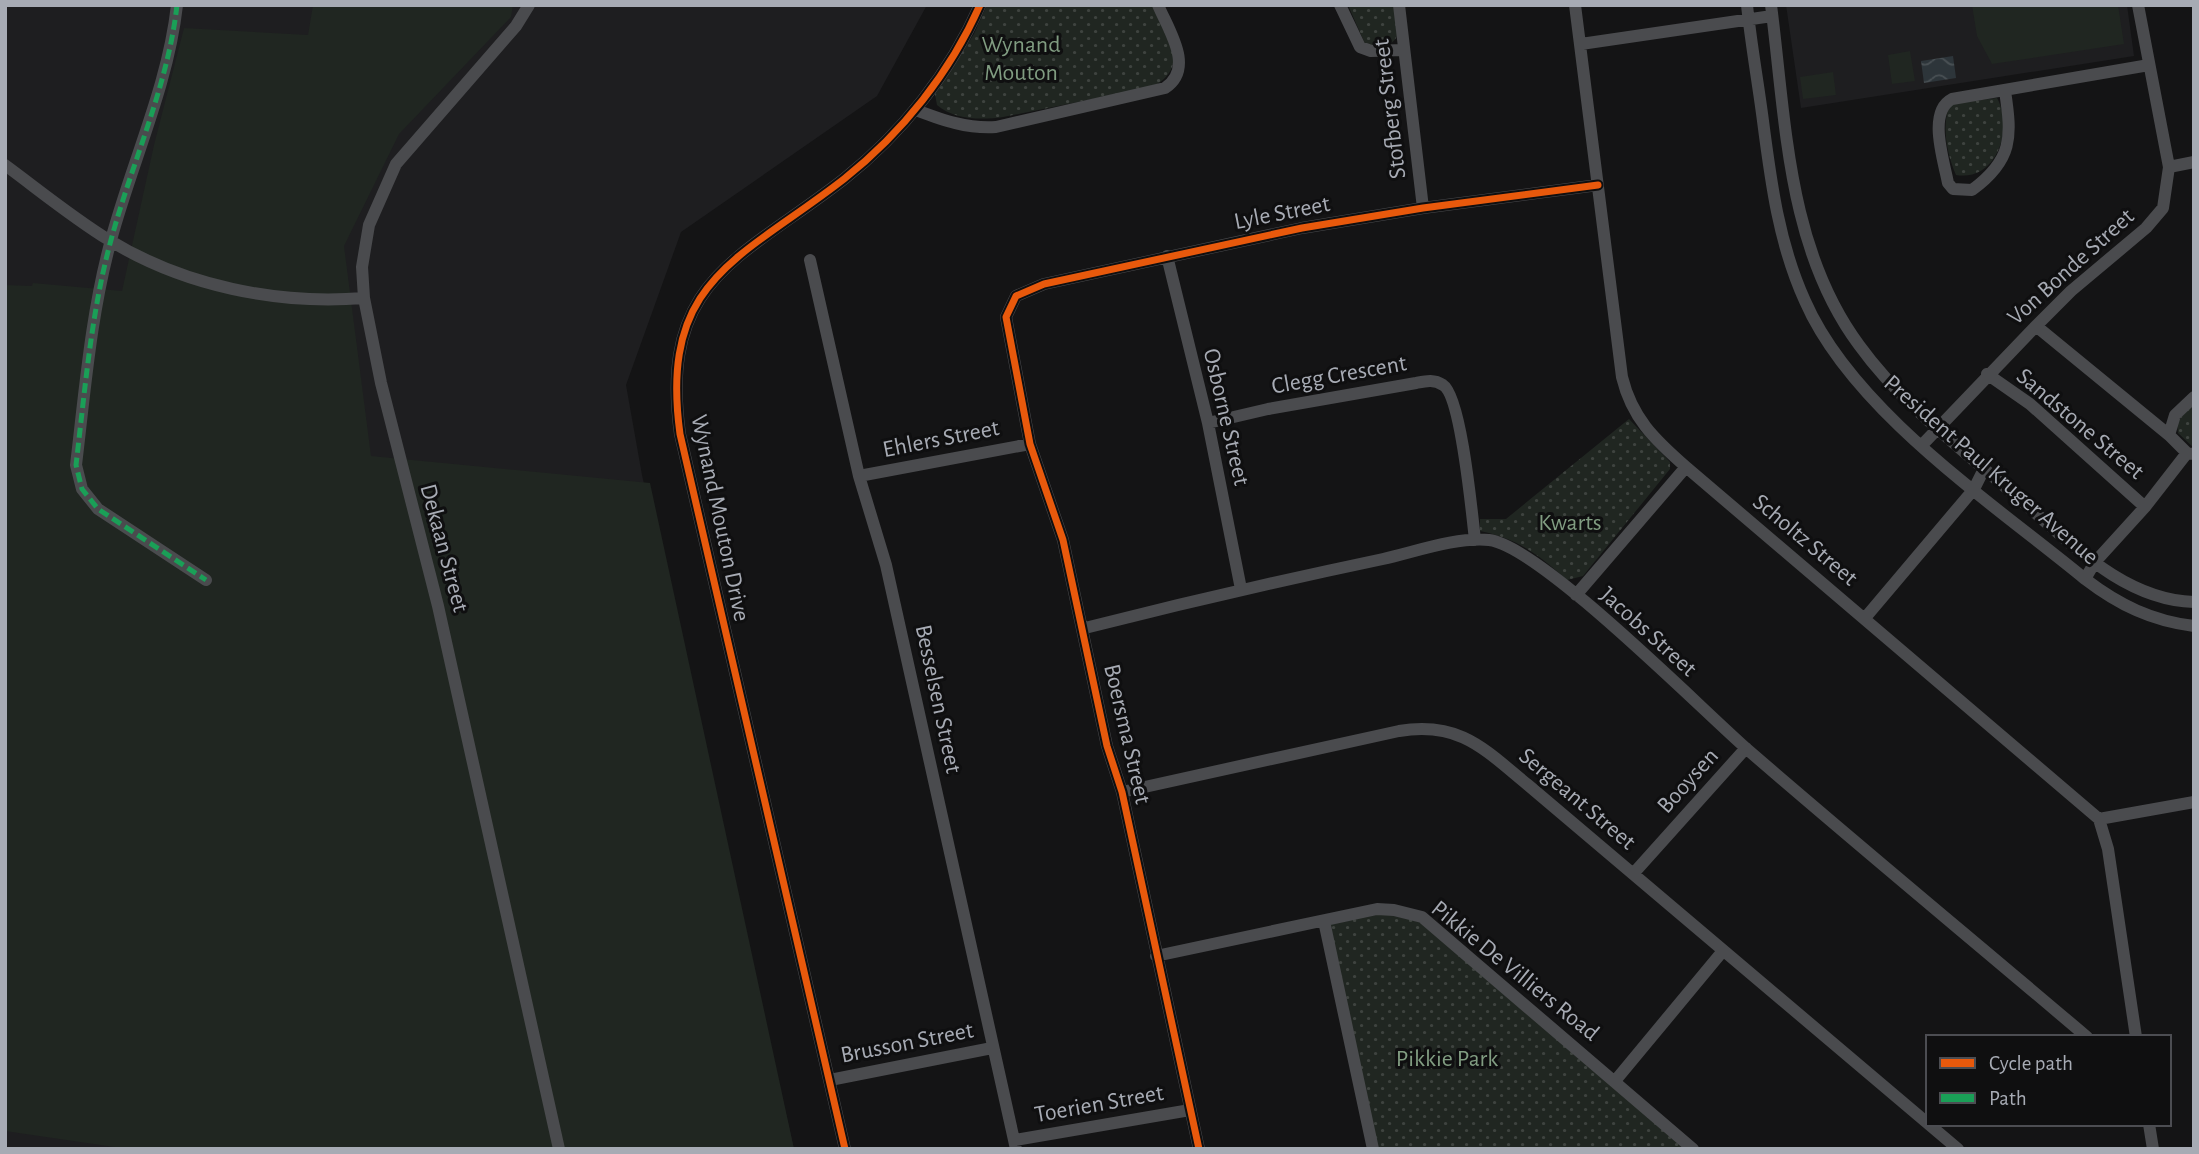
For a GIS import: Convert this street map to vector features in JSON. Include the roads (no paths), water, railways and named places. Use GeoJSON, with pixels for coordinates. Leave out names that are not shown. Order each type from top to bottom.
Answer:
{"type":"FeatureCollection","features":[{"type":"Feature","properties":{"kind":"street"},"geometry":{"type":"LineString","coordinates":[[177,5],[173,41],[110,241],[94,314],[76,465],[78,477],[89,500],[98,509],[206,580]]}},
{"type":"Feature","properties":{"kind":"street","name":"Dekaan Street"},"geometry":{"type":"LineString","coordinates":[[529,5],[516,26],[396,164],[382,190],[364,246],[365,298],[384,396],[438,606],[559,1149]]}},
{"type":"Feature","properties":{"kind":"street","name":"Wynand Mouton Drive"},"geometry":{"type":"LineString","coordinates":[[845,1149],[680,434],[675,377],[687,324],[697,304],[726,267],[746,247],[844,179],[916,110],[956,51],[980,5]]}},
{"type":"Feature","properties":{"kind":"street"},"geometry":{"type":"LineString","coordinates":[[916,110],[961,125],[996,127],[1165,88],[1177,76],[1179,53],[1158,5]]}},
{"type":"Feature","properties":{"kind":"street"},"geometry":{"type":"LineString","coordinates":[[1340,5],[1360,47],[1371,51],[1404,50]]}},
{"type":"Feature","properties":{"kind":"street","name":"Stofberg Street"},"geometry":{"type":"LineString","coordinates":[[1399,5],[1423,208]]}},
{"type":"Feature","properties":{"kind":"street","name":"Scholtz Street"},"geometry":{"type":"LineString","coordinates":[[1575,5],[1622,377],[1628,400],[1641,424],[1686,467],[2099,818]]}},
{"type":"Feature","properties":{"kind":"street","name":"President Paul Kruger Avenue"},"geometry":{"type":"LineString","coordinates":[[1747,5],[1771,187],[1780,230],[1805,302],[1830,346],[1879,404],[1922,445],[2085,579],[2106,595],[2153,619],[2194,626]]}},
{"type":"Feature","properties":{"kind":"street","name":"Von Bonde Street"},"geometry":{"type":"LineString","coordinates":[[1922,445],[1936,427],[2036,326],[2158,215],[2167,197],[2169,167],[2138,5]]}},
{"type":"Feature","properties":{"kind":"street"},"geometry":{"type":"LineString","coordinates":[[1581,44],[1749,19],[1772,11]]}},
{"type":"Feature","properties":{"kind":"street","name":"President Paul Kruger Avenue"},"geometry":{"type":"LineString","coordinates":[[1772,11],[1794,185],[1804,233],[1836,311],[1860,347],[1936,427],[2095,562],[2126,584],[2160,599],[2194,602]]}},
{"type":"Feature","properties":{"kind":"street"},"geometry":{"type":"LineString","coordinates":[[2005,91],[2010,128],[2009,145],[2005,154],[1972,190],[1953,189],[1948,183],[1939,123],[1941,107],[1952,99],[2149,65]]}},
{"type":"Feature","properties":{"kind":"street"},"geometry":{"type":"LineString","coordinates":[[2169,167],[2194,162]]}},
{"type":"Feature","properties":{"kind":"street"},"geometry":{"type":"LineString","coordinates":[[5,165],[110,241],[180,274],[243,291],[292,299],[365,298]]}},
{"type":"Feature","properties":{"kind":"street","name":"Lyle Street"},"geometry":{"type":"LineString","coordinates":[[1008,331],[1009,306],[1016,296],[1026,290],[1167,256],[1302,228],[1423,208],[1598,186]]}},
{"type":"Feature","properties":{"kind":"street","name":"Osborne Street"},"geometry":{"type":"LineString","coordinates":[[1167,256],[1208,423],[1241,589]]}},
{"type":"Feature","properties":{"kind":"street","name":"Besselsen Street"},"geometry":{"type":"LineString","coordinates":[[810,260],[859,476],[886,565],[992,1048],[1016,1144]]}},
{"type":"Feature","properties":{"kind":"street"},"geometry":{"type":"LineString","coordinates":[[1798,283],[1819,274]]}},
{"type":"Feature","properties":{"kind":"street"},"geometry":{"type":"LineString","coordinates":[[2036,326],[2190,453],[2095,562],[2085,579]]}},
{"type":"Feature","properties":{"kind":"street","name":"Boersma Street"},"geometry":{"type":"LineString","coordinates":[[1008,331],[1030,444],[1063,540],[1084,628],[1107,746],[1122,792],[1199,1149]]}},
{"type":"Feature","properties":{"kind":"street","name":"Sandstone Street"},"geometry":{"type":"LineString","coordinates":[[1987,374],[2030,404],[2145,507]]}},
{"type":"Feature","properties":{"kind":"street","name":"Clegg Crescent"},"geometry":{"type":"LineString","coordinates":[[1208,423],[1268,409],[1416,383],[1433,381],[1445,386],[1452,397],[1463,449],[1475,541]]}},
{"type":"Feature","properties":{"kind":"street"},"geometry":{"type":"LineString","coordinates":[[2169,435],[2175,415],[2194,397]]}},
{"type":"Feature","properties":{"kind":"street","name":"Ehlers Street"},"geometry":{"type":"LineString","coordinates":[[859,476],[1030,444]]}},
{"type":"Feature","properties":{"kind":"street"},"geometry":{"type":"LineString","coordinates":[[1576,595],[1686,467]]}},
{"type":"Feature","properties":{"kind":"street"},"geometry":{"type":"LineString","coordinates":[[1865,618],[1974,489],[1984,469]]}},
{"type":"Feature","properties":{"kind":"street","name":"Jacobs Street"},"geometry":{"type":"LineString","coordinates":[[1084,628],[1241,589],[1475,541],[1500,542],[1518,550],[1576,595],[1746,748],[2085,1035]]}},
{"type":"Feature","properties":{"kind":"street","name":"Sergeant Street"},"geometry":{"type":"LineString","coordinates":[[1122,792],[1384,733],[1422,728],[1446,730],[1475,742],[1926,1122]]}},
{"type":"Feature","properties":{"kind":"street","name":"Booysen"},"geometry":{"type":"LineString","coordinates":[[1633,874],[1746,748]]}},
{"type":"Feature","properties":{"kind":"street"},"geometry":{"type":"LineString","coordinates":[[2137,1035],[2108,849],[2099,818],[2194,802]]}},
{"type":"Feature","properties":{"kind":"street","name":"Pikkie De Villiers Road"},"geometry":{"type":"LineString","coordinates":[[1156,956],[1377,909],[1422,917],[1693,1149]]}},
{"type":"Feature","properties":{"kind":"street"},"geometry":{"type":"LineString","coordinates":[[1324,921],[1373,1149]]}},
{"type":"Feature","properties":{"kind":"street"},"geometry":{"type":"LineString","coordinates":[[1615,1080],[1722,952]]}},
{"type":"Feature","properties":{"kind":"street","name":"Brusson Street"},"geometry":{"type":"LineString","coordinates":[[830,1080],[992,1048]]}},
{"type":"Feature","properties":{"kind":"street","name":"Toerien Street"},"geometry":{"type":"LineString","coordinates":[[1016,1144],[1191,1110]]}},
{"type":"Feature","properties":{"kind":"street","name":"Sergeant Street"},"geometry":{"type":"LineString","coordinates":[[1930,1126],[1958,1149]]}},
{"type":"Feature","properties":{"kind":"street"},"geometry":{"type":"LineString","coordinates":[[2149,1126],[2153,1149]]}},
{"type":"Feature","properties":{"kind":"water"},"geometry":{"type":"Polygon","coordinates":[[[1953,56],[1956,78],[1924,83],[1921,61],[1953,56]]]}},
{"type":"Feature","properties":{"kind":"park label","name":"Wynand Mouton"},"geometry":{"type":"Point","coordinates":[1021,59]}},
{"type":"Feature","properties":{"kind":"park label","name":"Kwarts"},"geometry":{"type":"Point","coordinates":[1570,523]}},
{"type":"Feature","properties":{"kind":"park label","name":"Pikkie Park"},"geometry":{"type":"Point","coordinates":[1447,1059]}}]}
